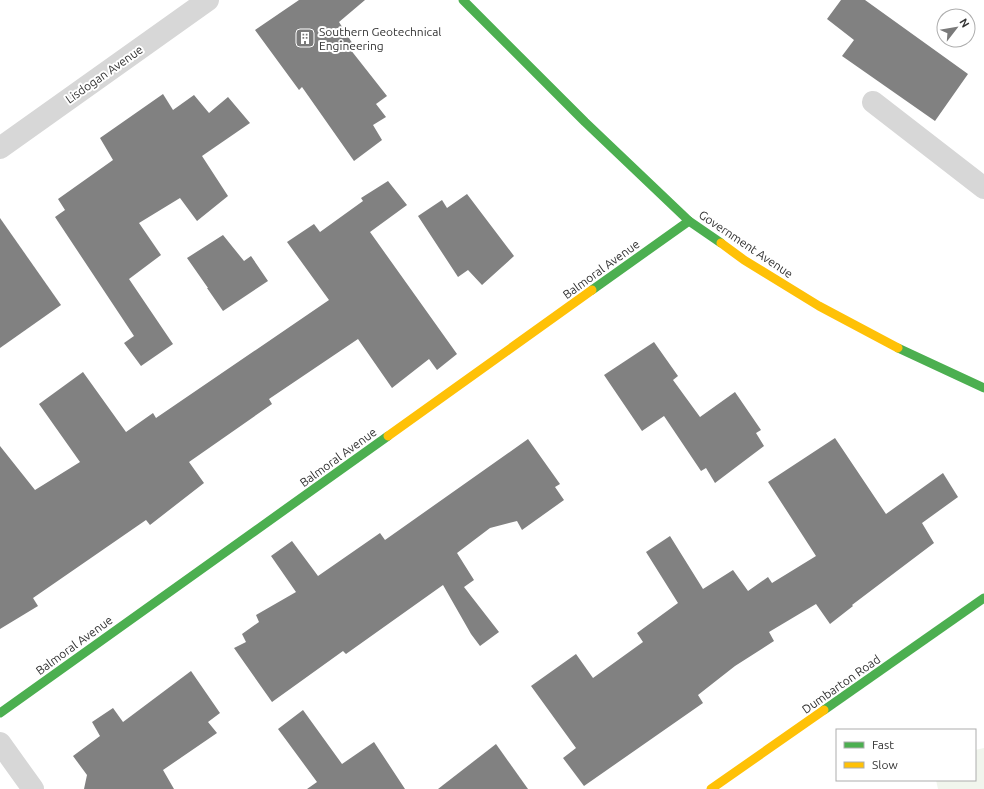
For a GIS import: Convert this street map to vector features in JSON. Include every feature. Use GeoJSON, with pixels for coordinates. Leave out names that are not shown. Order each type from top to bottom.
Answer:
{"type":"FeatureCollection","features":[{"type":"Feature","properties":{"kind":"street","name":"Lisdogan Avenue"},"geometry":{"type":"LineString","coordinates":[[0,148],[208,0]]}},
{"type":"Feature","properties":{"kind":"street","name":"Government Avenue"},"geometry":{"type":"LineString","coordinates":[[463,0],[585,122],[689,221],[744,260],[819,306],[887,343],[984,388]]}},
{"type":"Feature","properties":{"kind":"street"},"geometry":{"type":"LineString","coordinates":[[873,102],[984,188]]}},
{"type":"Feature","properties":{"kind":"street","name":"Balmoral Avenue"},"geometry":{"type":"LineString","coordinates":[[0,713],[689,221]]}},
{"type":"Feature","properties":{"kind":"street","name":"Dumbarton Road"},"geometry":{"type":"LineString","coordinates":[[711,789],[729,783],[984,598]]}},
{"type":"Feature","properties":{"kind":"street"},"geometry":{"type":"LineString","coordinates":[[0,743],[33,789]]}},
{"type":"Feature","properties":{"kind":"shaded area"},"geometry":{"type":"Polygon","coordinates":[[[984,748],[984,789],[938,789],[936,781],[976,781],[976,750],[984,748]]]}},
{"type":"Feature","properties":{"kind":"building"},"geometry":{"type":"Polygon","coordinates":[[[299,0],[365,0],[339,22],[354,46],[350,49],[387,96],[376,104],[386,117],[373,125],[382,140],[354,161],[302,87],[299,90],[255,30],[299,0]]]}},
{"type":"Feature","properties":{"kind":"building"},"geometry":{"type":"Polygon","coordinates":[[[841,0],[865,0],[968,74],[935,121],[842,56],[854,40],[827,19],[841,0]]]}},
{"type":"Feature","properties":{"kind":"building"},"geometry":{"type":"Polygon","coordinates":[[[163,94],[173,110],[194,95],[209,113],[228,97],[250,123],[202,156],[228,196],[197,221],[180,198],[139,223],[161,255],[129,279],[173,344],[141,366],[124,343],[134,336],[55,217],[65,210],[58,199],[113,160],[100,138],[163,94]]]}},
{"type":"Feature","properties":{"kind":"building"},"geometry":{"type":"Polygon","coordinates":[[[388,181],[407,205],[370,232],[457,354],[437,370],[429,359],[392,388],[358,339],[269,399],[272,404],[189,462],[204,483],[150,525],[146,520],[33,598],[38,606],[0,629],[0,446],[35,490],[80,462],[39,404],[83,372],[126,432],[153,413],[156,418],[329,300],[287,242],[314,224],[320,232],[363,201],[361,198],[388,181]]]}},
{"type":"Feature","properties":{"kind":"building"},"geometry":{"type":"Polygon","coordinates":[[[467,194],[514,256],[482,285],[468,270],[458,277],[418,216],[442,200],[447,208],[467,194]]]}},
{"type":"Feature","properties":{"kind":"building"},"geometry":{"type":"Polygon","coordinates":[[[0,218],[61,305],[0,348],[0,218]]]}},
{"type":"Feature","properties":{"kind":"building"},"geometry":{"type":"Polygon","coordinates":[[[223,235],[244,261],[251,256],[268,281],[223,311],[187,258],[223,235]]]}},
{"type":"Feature","properties":{"kind":"building"},"geometry":{"type":"Polygon","coordinates":[[[654,342],[678,376],[673,380],[700,417],[735,392],[761,430],[756,433],[764,446],[715,483],[706,468],[701,471],[664,416],[642,431],[604,375],[654,342]]]}},
{"type":"Feature","properties":{"kind":"building"},"geometry":{"type":"Polygon","coordinates":[[[835,438],[886,514],[943,473],[958,497],[922,523],[934,543],[852,605],[853,606],[830,624],[816,604],[769,632],[774,641],[735,666],[698,695],[703,703],[584,786],[563,758],[576,748],[531,686],[576,654],[593,678],[643,642],[637,633],[678,603],[646,552],[670,536],[703,589],[733,570],[748,591],[768,577],[772,583],[816,556],[768,482],[835,438]]]}},
{"type":"Feature","properties":{"kind":"building"},"geometry":{"type":"Polygon","coordinates":[[[528,439],[560,484],[555,487],[564,500],[522,530],[517,521],[490,528],[457,553],[474,580],[464,587],[499,632],[480,646],[471,634],[443,585],[346,654],[343,651],[272,702],[234,648],[246,642],[242,634],[259,622],[256,615],[296,592],[271,556],[292,541],[318,576],[380,533],[385,540],[528,439]]]}},
{"type":"Feature","properties":{"kind":"building"},"geometry":{"type":"Polygon","coordinates":[[[191,671],[220,713],[208,722],[217,733],[163,770],[174,789],[84,789],[87,775],[73,756],[100,736],[92,722],[113,708],[123,722],[191,671]]]}},
{"type":"Feature","properties":{"kind":"building"},"geometry":{"type":"Polygon","coordinates":[[[303,710],[342,764],[374,742],[405,789],[307,789],[317,782],[278,729],[303,710]]]}},
{"type":"Feature","properties":{"kind":"building"},"geometry":{"type":"Polygon","coordinates":[[[496,744],[528,789],[438,789],[496,744]]]}},
{"type":"Feature","properties":{"kind":"traffic: fast"},"geometry":{"type":"LineString","coordinates":[[463,0],[585,122],[689,221],[721,243]]}},
{"type":"Feature","properties":{"kind":"traffic: fast"},"geometry":{"type":"LineString","coordinates":[[592,290],[689,221]]}},
{"type":"Feature","properties":{"kind":"traffic: fast"},"geometry":{"type":"LineString","coordinates":[[898,348],[984,388]]}},
{"type":"Feature","properties":{"kind":"traffic: fast"},"geometry":{"type":"LineString","coordinates":[[0,713],[388,436]]}},
{"type":"Feature","properties":{"kind":"traffic: fast"},"geometry":{"type":"LineString","coordinates":[[824,710],[984,598]]}},
{"type":"Feature","properties":{"kind":"traffic: slow"},"geometry":{"type":"LineString","coordinates":[[721,243],[744,260],[819,306],[898,348]]}},
{"type":"Feature","properties":{"kind":"traffic: slow"},"geometry":{"type":"LineString","coordinates":[[388,436],[592,290]]}},
{"type":"Feature","properties":{"kind":"traffic: slow"},"geometry":{"type":"LineString","coordinates":[[711,789],[824,710]]}},
{"type":"Feature","properties":{"kind":"place","name":"Southern Geotechnical Engineering"},"geometry":{"type":"Point","coordinates":[305,38]}}]}
